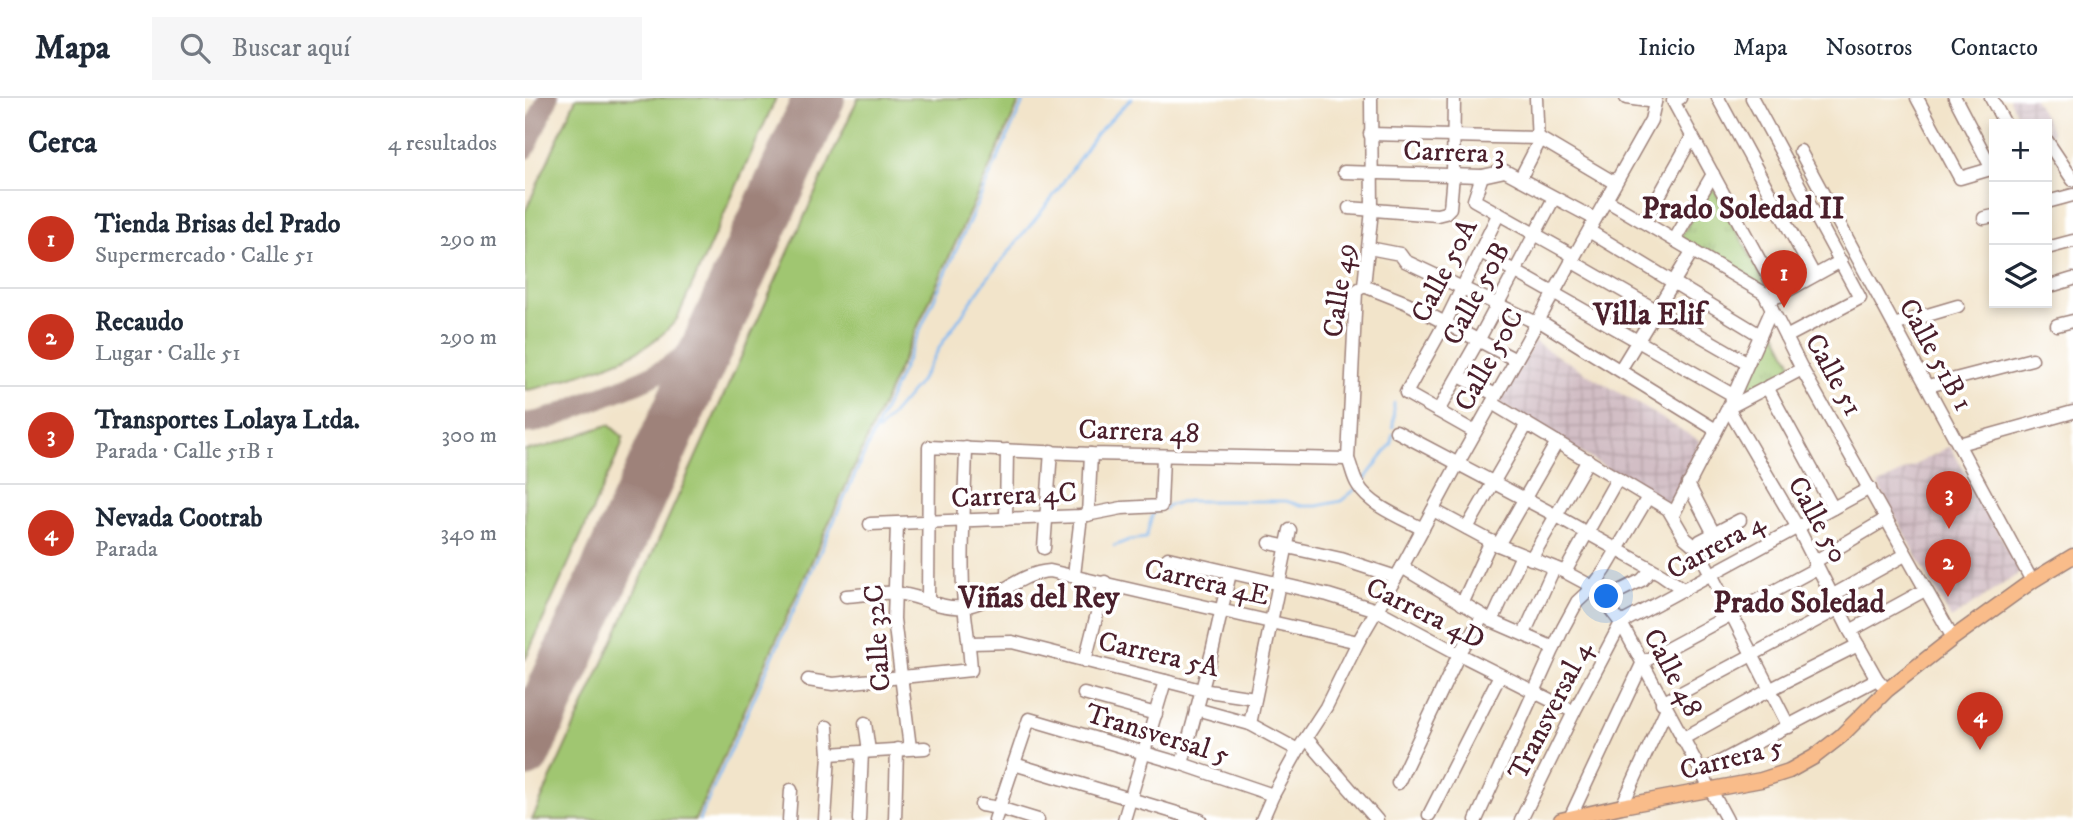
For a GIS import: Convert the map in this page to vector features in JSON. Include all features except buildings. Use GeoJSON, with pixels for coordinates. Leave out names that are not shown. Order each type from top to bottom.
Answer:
{"type":"FeatureCollection","features":[{"type":"Feature","properties":{"kind":"main road","name":"Carrera 5"},"geometry":{"type":"LineString","coordinates":[[1566,819],[1761,780],[1789,771],[1814,757],[1841,736],[1882,685],[2032,581],[2073,556]]}},
{"type":"Feature","properties":{"kind":"street","name":"Calle 49"},"geometry":{"type":"LineString","coordinates":[[1371,98],[1369,248],[1364,286],[1356,291],[1349,459],[1359,487],[1381,506],[1423,529]]}},
{"type":"Feature","properties":{"kind":"street"},"geometry":{"type":"LineString","coordinates":[[1349,208],[1437,215],[1450,208],[1454,98]]}},
{"type":"Feature","properties":{"kind":"street"},"geometry":{"type":"LineString","coordinates":[[1520,179],[1538,144],[1536,98]]}},
{"type":"Feature","properties":{"kind":"street"},"geometry":{"type":"LineString","coordinates":[[1626,98],[1655,100]]}},
{"type":"Feature","properties":{"kind":"street"},"geometry":{"type":"LineString","coordinates":[[1718,98],[1814,275]]}},
{"type":"Feature","properties":{"kind":"street"},"geometry":{"type":"LineString","coordinates":[[1752,98],[1860,298],[1786,337]]}},
{"type":"Feature","properties":{"kind":"street"},"geometry":{"type":"LineString","coordinates":[[1917,98],[1960,178],[1989,169]]}},
{"type":"Feature","properties":{"kind":"street"},"geometry":{"type":"LineString","coordinates":[[1955,98],[1989,161]]}},
{"type":"Feature","properties":{"kind":"street"},"geometry":{"type":"LineString","coordinates":[[1991,98],[2002,119]]}},
{"type":"Feature","properties":{"kind":"street"},"geometry":{"type":"LineString","coordinates":[[1651,120],[1676,99]]}},
{"type":"Feature","properties":{"kind":"street","name":"Calle 51"},"geometry":{"type":"LineString","coordinates":[[1676,99],[1802,369],[1953,638]]}},
{"type":"Feature","properties":{"kind":"street","name":"Calle 50C"},"geometry":{"type":"LineString","coordinates":[[1262,820],[1298,750],[1326,707],[1358,642],[1651,120],[1655,100]]}},
{"type":"Feature","properties":{"kind":"street"},"geometry":{"type":"LineString","coordinates":[[1370,134],[1539,138],[1615,183]]}},
{"type":"Feature","properties":{"kind":"street"},"geometry":{"type":"LineString","coordinates":[[1645,221],[1692,137]]}},
{"type":"Feature","properties":{"kind":"street","name":"Calle 51B 1"},"geometry":{"type":"LineString","coordinates":[[1800,151],[2032,581]]}},
{"type":"Feature","properties":{"kind":"street"},"geometry":{"type":"LineString","coordinates":[[2052,156],[2073,180]]}},
{"type":"Feature","properties":{"kind":"street","name":"Carrera 3"},"geometry":{"type":"LineString","coordinates":[[1344,172],[1482,176],[1505,171],[1595,219]]}},
{"type":"Feature","properties":{"kind":"street"},"geometry":{"type":"LineString","coordinates":[[1675,239],[1713,174]]}},
{"type":"Feature","properties":{"kind":"street","name":"Calle 50A"},"geometry":{"type":"LineString","coordinates":[[1438,411],[1406,393],[1445,323],[1498,215],[1474,200],[1482,176]]}},
{"type":"Feature","properties":{"kind":"street"},"geometry":{"type":"LineString","coordinates":[[2052,201],[2073,195]]}},
{"type":"Feature","properties":{"kind":"street","name":"Calle 50B"},"geometry":{"type":"LineString","coordinates":[[1438,411],[1555,198]]}},
{"type":"Feature","properties":{"kind":"street","name":"Calle 51"},"geometry":{"type":"LineString","coordinates":[[1606,200],[1764,293],[1773,302]]}},
{"type":"Feature","properties":{"kind":"street"},"geometry":{"type":"LineString","coordinates":[[1498,215],[1748,363]]}},
{"type":"Feature","properties":{"kind":"street"},"geometry":{"type":"LineString","coordinates":[[1588,231],[1760,335]]}},
{"type":"Feature","properties":{"kind":"street"},"geometry":{"type":"LineString","coordinates":[[2052,247],[2073,241]]}},
{"type":"Feature","properties":{"kind":"street"},"geometry":{"type":"LineString","coordinates":[[1369,248],[1400,254],[1405,261],[1537,322],[1716,430]]}},
{"type":"Feature","properties":{"kind":"street"},"geometry":{"type":"LineString","coordinates":[[1620,370],[1693,250]]}},
{"type":"Feature","properties":{"kind":"street"},"geometry":{"type":"LineString","coordinates":[[1481,252],[1555,291],[1733,395]]}},
{"type":"Feature","properties":{"kind":"street"},"geometry":{"type":"LineString","coordinates":[[1673,515],[1728,408],[1773,302],[1841,261]]}},
{"type":"Feature","properties":{"kind":"street"},"geometry":{"type":"LineString","coordinates":[[2052,285],[2073,279]]}},
{"type":"Feature","properties":{"kind":"street"},"geometry":{"type":"LineString","coordinates":[[1364,286],[1407,303],[1516,360]]}},
{"type":"Feature","properties":{"kind":"street"},"geometry":{"type":"LineString","coordinates":[[1897,324],[1958,306]]}},
{"type":"Feature","properties":{"kind":"street"},"geometry":{"type":"LineString","coordinates":[[2057,325],[2073,321]]}},
{"type":"Feature","properties":{"kind":"street"},"geometry":{"type":"LineString","coordinates":[[1933,385],[2032,359]]}},
{"type":"Feature","properties":{"kind":"street"},"geometry":{"type":"LineString","coordinates":[[1728,408],[1802,369]]}},
{"type":"Feature","properties":{"kind":"street"},"geometry":{"type":"LineString","coordinates":[[1458,376],[1527,424],[1668,509],[1685,538],[1697,548],[1789,727]]}},
{"type":"Feature","properties":{"kind":"street"},"geometry":{"type":"LineString","coordinates":[[1767,387],[1833,508]]}},
{"type":"Feature","properties":{"kind":"street","name":"Calle 50"},"geometry":{"type":"LineString","coordinates":[[1728,408],[1798,527],[1838,609],[1882,685]]}},
{"type":"Feature","properties":{"kind":"street"},"geometry":{"type":"LineString","coordinates":[[1438,411],[1475,432]]}},
{"type":"Feature","properties":{"kind":"street"},"geometry":{"type":"LineString","coordinates":[[1959,444],[2073,412]]}},
{"type":"Feature","properties":{"kind":"street"},"geometry":{"type":"LineString","coordinates":[[1467,528],[1527,424]]}},
{"type":"Feature","properties":{"kind":"street"},"geometry":{"type":"LineString","coordinates":[[1397,431],[1555,515],[1684,590]]}},
{"type":"Feature","properties":{"kind":"street"},"geometry":{"type":"LineString","coordinates":[[1462,604],[1495,543],[1557,442]]}},
{"type":"Feature","properties":{"kind":"street","name":"Carrera 48"},"geometry":{"type":"LineString","coordinates":[[927,523],[929,447],[1091,454],[1349,459]]}},
{"type":"Feature","properties":{"kind":"street"},"geometry":{"type":"LineString","coordinates":[[808,680],[833,684],[971,670],[964,607],[966,448]]}},
{"type":"Feature","properties":{"kind":"street"},"geometry":{"type":"LineString","coordinates":[[1006,519],[1007,450]]}},
{"type":"Feature","properties":{"kind":"street"},"geometry":{"type":"LineString","coordinates":[[1044,548],[1051,452]]}},
{"type":"Feature","properties":{"kind":"street"},"geometry":{"type":"LineString","coordinates":[[1074,575],[1091,454]]}},
{"type":"Feature","properties":{"kind":"street","name":"Carrera 4C"},"geometry":{"type":"LineString","coordinates":[[870,524],[1084,515],[1122,508],[1161,506],[1163,456]]}},
{"type":"Feature","properties":{"kind":"street"},"geometry":{"type":"LineString","coordinates":[[1398,783],[1459,654],[1488,618],[1588,460]]}},
{"type":"Feature","properties":{"kind":"street"},"geometry":{"type":"LineString","coordinates":[[1524,634],[1559,570],[1586,533],[1616,481],[1620,480]]}},
{"type":"Feature","properties":{"kind":"street"},"geometry":{"type":"LineString","coordinates":[[1688,484],[1714,534]]}},
{"type":"Feature","properties":{"kind":"street","name":"Carrera 4"},"geometry":{"type":"LineString","coordinates":[[1621,623],[1870,488]]}},
{"type":"Feature","properties":{"kind":"street"},"geometry":{"type":"LineString","coordinates":[[1476,820],[1577,602],[1593,587],[1648,497]]}},
{"type":"Feature","properties":{"kind":"street"},"geometry":{"type":"LineString","coordinates":[[1433,510],[1495,543],[1593,587]]}},
{"type":"Feature","properties":{"kind":"street"},"geometry":{"type":"LineString","coordinates":[[1566,819],[1643,662],[1816,565],[1886,519]]}},
{"type":"Feature","properties":{"kind":"street"},"geometry":{"type":"LineString","coordinates":[[1697,548],[1700,541],[1740,520]]}},
{"type":"Feature","properties":{"kind":"street"},"geometry":{"type":"LineString","coordinates":[[927,523],[928,600]]}},
{"type":"Feature","properties":{"kind":"street","name":"Calle 32C"},"geometry":{"type":"LineString","coordinates":[[895,820],[904,748],[901,677],[894,619],[897,524]]}},
{"type":"Feature","properties":{"kind":"street"},"geometry":{"type":"LineString","coordinates":[[1250,724],[1290,530]]}},
{"type":"Feature","properties":{"kind":"street"},"geometry":{"type":"LineString","coordinates":[[1269,544],[1399,572],[1488,618],[1555,648]]}},
{"type":"Feature","properties":{"kind":"street"},"geometry":{"type":"LineString","coordinates":[[1833,595],[1905,555]]}},
{"type":"Feature","properties":{"kind":"street","name":"Carrera 4D"},"geometry":{"type":"LineString","coordinates":[[1168,558],[1328,595],[1377,610],[1574,712]]}},
{"type":"Feature","properties":{"kind":"street"},"geometry":{"type":"LineString","coordinates":[[1602,600],[1641,580],[1651,570]]}},
{"type":"Feature","properties":{"kind":"street","name":"Carrera 4E"},"geometry":{"type":"LineString","coordinates":[[964,607],[993,597],[1033,573],[1051,571],[1358,642]]}},
{"type":"Feature","properties":{"kind":"street"},"geometry":{"type":"LineString","coordinates":[[1182,764],[1230,573]]}},
{"type":"Feature","properties":{"kind":"street"},"geometry":{"type":"LineString","coordinates":[[1085,661],[1105,582]]}},
{"type":"Feature","properties":{"kind":"street","name":"Calle 48"},"geometry":{"type":"LineString","coordinates":[[1593,587],[1621,623],[1682,739],[1713,789],[1727,820]]}},
{"type":"Feature","properties":{"kind":"street"},"geometry":{"type":"LineString","coordinates":[[1850,631],[1925,590]]}},
{"type":"Feature","properties":{"kind":"street"},"geometry":{"type":"LineString","coordinates":[[846,596],[895,593],[928,600],[943,607],[964,607]]}},
{"type":"Feature","properties":{"kind":"street"},"geometry":{"type":"LineString","coordinates":[[1622,806],[1664,706],[1752,654],[1838,609]]}},
{"type":"Feature","properties":{"kind":"street","name":"Transversal 4"},"geometry":{"type":"LineString","coordinates":[[1521,820],[1621,623]]}},
{"type":"Feature","properties":{"kind":"street","name":"Carrera 5A"},"geometry":{"type":"LineString","coordinates":[[970,643],[1012,642],[1201,690],[1255,698]]}},
{"type":"Feature","properties":{"kind":"street"},"geometry":{"type":"LineString","coordinates":[[1682,739],[1771,689],[1858,645]]}},
{"type":"Feature","properties":{"kind":"street"},"geometry":{"type":"LineString","coordinates":[[1429,815],[1500,675]]}},
{"type":"Feature","properties":{"kind":"street"},"geometry":{"type":"LineString","coordinates":[[1124,820],[1165,681]]}},
{"type":"Feature","properties":{"kind":"street","name":"Carrera 5"},"geometry":{"type":"LineString","coordinates":[[1703,771],[1789,727],[1882,685]]}},
{"type":"Feature","properties":{"kind":"street"},"geometry":{"type":"LineString","coordinates":[[1084,694],[1156,714]]}},
{"type":"Feature","properties":{"kind":"street"},"geometry":{"type":"LineString","coordinates":[[1196,709],[1250,724],[1298,750]]}},
{"type":"Feature","properties":{"kind":"street","name":"Transversal 5"},"geometry":{"type":"LineString","coordinates":[[1014,764],[1029,719],[1182,764],[1273,795]]}},
{"type":"Feature","properties":{"kind":"street"},"geometry":{"type":"LineString","coordinates":[[859,820],[865,723]]}},
{"type":"Feature","properties":{"kind":"street"},"geometry":{"type":"LineString","coordinates":[[825,820],[829,754],[827,727]]}},
{"type":"Feature","properties":{"kind":"street"},"geometry":{"type":"LineString","coordinates":[[1306,738],[1377,820]]}},
{"type":"Feature","properties":{"kind":"street"},"geometry":{"type":"LineString","coordinates":[[829,754],[925,748]]}},
{"type":"Feature","properties":{"kind":"street"},"geometry":{"type":"LineString","coordinates":[[997,814],[1014,764],[1200,820]]}},
{"type":"Feature","properties":{"kind":"street"},"geometry":{"type":"LineString","coordinates":[[789,820],[791,790]]}},
{"type":"Feature","properties":{"kind":"street"},"geometry":{"type":"LineString","coordinates":[[981,805],[997,814],[1038,820]]}},
{"type":"Feature","properties":{"kind":"shaded area"},"geometry":{"type":"Polygon","coordinates":[[[2009,98],[2034,98],[2046,119],[2020,119],[2009,98]]]}},
{"type":"Feature","properties":{"kind":"shaded area"},"geometry":{"type":"Polygon","coordinates":[[[1534,342],[1700,441],[1676,496],[1665,504],[1499,403],[1534,342]]]}},
{"type":"Feature","properties":{"kind":"shaded area"},"geometry":{"type":"Polygon","coordinates":[[[1950,446],[2021,572],[1951,619],[1878,485],[1950,446]]]}},
{"type":"Feature","properties":{"kind":"green space"},"geometry":{"type":"Polygon","coordinates":[[[576,98],[776,98],[677,319],[653,341],[625,358],[525,390],[525,212],[576,98]]]}},
{"type":"Feature","properties":{"kind":"green space"},"geometry":{"type":"Polygon","coordinates":[[[858,98],[1021,98],[695,820],[532,820],[858,98]]]}},
{"type":"Feature","properties":{"kind":"green space"},"geometry":{"type":"Polygon","coordinates":[[[1712,184],[1768,289],[1680,238],[1712,184]]]}},
{"type":"Feature","properties":{"kind":"green space"},"geometry":{"type":"Polygon","coordinates":[[[1771,322],[1793,366],[1736,400],[1771,322]]]}},
{"type":"Feature","properties":{"kind":"green space"},"geometry":{"type":"Polygon","coordinates":[[[609,425],[623,437],[621,447],[525,660],[525,450],[536,449],[609,425]]]}},
{"type":"Feature","properties":{"kind":"waterway"},"geometry":{"type":"LineString","coordinates":[[699,820],[1025,98]]}},
{"type":"Feature","properties":{"kind":"waterway"},"geometry":{"type":"LineString","coordinates":[[878,431],[919,383],[941,345],[986,280],[1050,201],[1096,134],[1132,98]]}},
{"type":"Feature","properties":{"kind":"waterway"},"geometry":{"type":"LineString","coordinates":[[1393,427],[1394,403]]}},
{"type":"Feature","properties":{"kind":"waterway"},"geometry":{"type":"LineString","coordinates":[[1362,483],[1392,443],[1393,434]]}},
{"type":"Feature","properties":{"kind":"waterway"},"geometry":{"type":"LineString","coordinates":[[1165,509],[1169,505],[1188,501],[1286,501],[1302,506],[1317,506],[1341,501],[1357,488]]}},
{"type":"Feature","properties":{"kind":"waterway"},"geometry":{"type":"LineString","coordinates":[[1114,546],[1129,540],[1146,538],[1153,512],[1156,512]]}},
{"type":"Feature","properties":{"kind":"taxiway"},"geometry":{"type":"LineString","coordinates":[[525,149],[548,98]]}},
{"type":"Feature","properties":{"kind":"taxiway"},"geometry":{"type":"LineString","coordinates":[[525,423],[559,415],[652,376],[669,366],[699,341],[727,303]]}},
{"type":"Feature","properties":{"kind":"runway"},"geometry":{"type":"LineString","coordinates":[[525,752],[819,98]]}},
{"type":"Feature","properties":{"kind":"place","name":"Tienda Brisas del Prado"},"geometry":{"type":"Point","coordinates":[1784,308]}},
{"type":"Feature","properties":{"kind":"place","name":"Transportes Lolaya Ltda."},"geometry":{"type":"Point","coordinates":[1949,529]}},
{"type":"Feature","properties":{"kind":"place","name":"Recaudo"},"geometry":{"type":"Point","coordinates":[1948,597]}},
{"type":"Feature","properties":{"kind":"place","name":"Nevada Cootrab"},"geometry":{"type":"Point","coordinates":[1980,750]}},
{"type":"Feature","properties":{"kind":"district","name":"Prado Soledad II"},"geometry":{"type":"Point","coordinates":[1743,208]}},
{"type":"Feature","properties":{"kind":"district","name":"Villa Elif"},"geometry":{"type":"Point","coordinates":[1649,314]}},
{"type":"Feature","properties":{"kind":"district","name":"Viñas del Rey"},"geometry":{"type":"Point","coordinates":[1039,597]}},
{"type":"Feature","properties":{"kind":"district","name":"Prado Soledad"},"geometry":{"type":"Point","coordinates":[1799,602]}}]}
